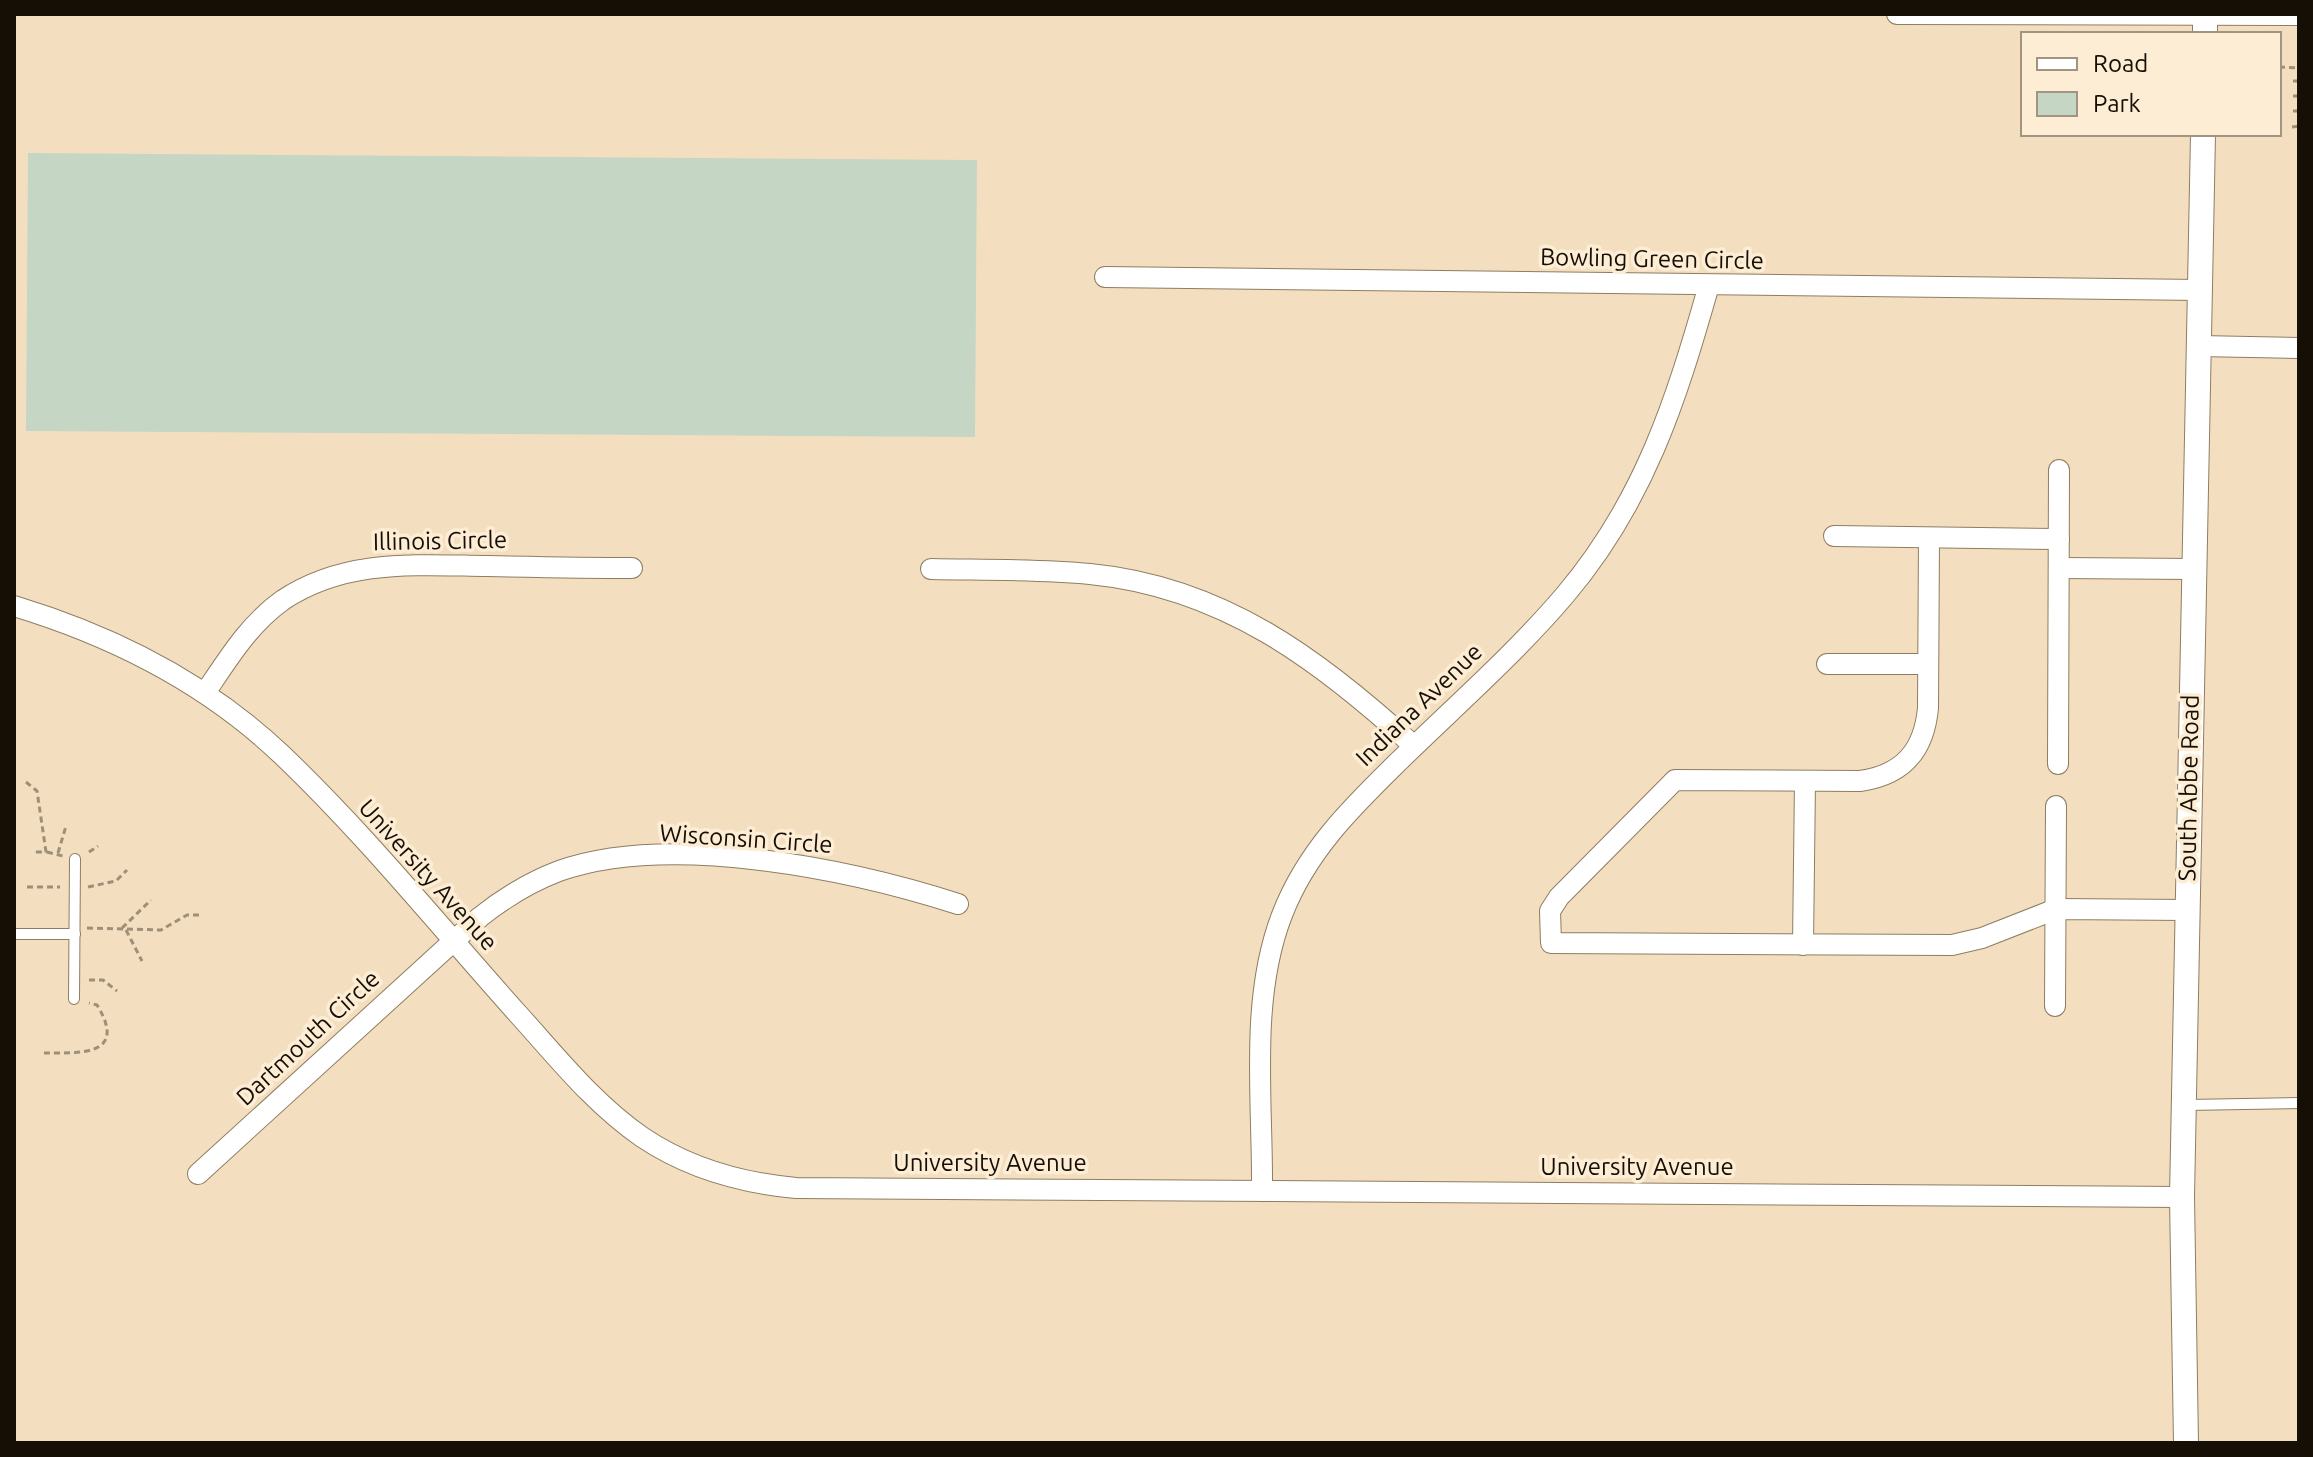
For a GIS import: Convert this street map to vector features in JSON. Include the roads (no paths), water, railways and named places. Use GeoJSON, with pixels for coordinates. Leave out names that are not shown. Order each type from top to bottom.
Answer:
{"type":"FeatureCollection","features":[{"type":"Feature","properties":{"kind":"street"},"geometry":{"type":"LineString","coordinates":[[1897,14],[2205,21],[2299,15]]}},
{"type":"Feature","properties":{"kind":"street","name":"South Abbe Road"},"geometry":{"type":"LineString","coordinates":[[2186,1443],[2182,1197],[2203,136]]}},
{"type":"Feature","properties":{"kind":"street","name":"Bowling Green Circle"},"geometry":{"type":"LineString","coordinates":[[1105,277],[2200,290]]}},
{"type":"Feature","properties":{"kind":"street","name":"Indiana Avenue"},"geometry":{"type":"LineString","coordinates":[[1262,1191],[1264,993],[1282,916],[1319,846],[1565,595],[1625,511],[1669,418],[1709,285]]}},
{"type":"Feature","properties":{"kind":"street"},"geometry":{"type":"LineString","coordinates":[[2199,346],[2299,348]]}},
{"type":"Feature","properties":{"kind":"street"},"geometry":{"type":"LineString","coordinates":[[2058,764],[2059,470]]}},
{"type":"Feature","properties":{"kind":"street"},"geometry":{"type":"LineString","coordinates":[[1834,536],[2059,539]]}},
{"type":"Feature","properties":{"kind":"street"},"geometry":{"type":"LineString","coordinates":[[1929,538],[1926,725],[1915,754],[1880,778],[1675,780],[1578,875],[1550,911],[1551,943],[1952,945],[1982,938],[2056,909],[2187,910]]}},
{"type":"Feature","properties":{"kind":"street","name":"Illinois Circle"},"geometry":{"type":"LineString","coordinates":[[205,693],[246,634],[271,610],[315,582],[347,571],[398,565],[632,568]]}},
{"type":"Feature","properties":{"kind":"street"},"geometry":{"type":"LineString","coordinates":[[2059,568],[2194,569]]}},
{"type":"Feature","properties":{"kind":"street"},"geometry":{"type":"LineString","coordinates":[[931,569],[1093,575],[1135,582],[1217,607],[1256,625],[1328,671],[1414,746]]}},
{"type":"Feature","properties":{"kind":"street","name":"University Avenue"},"geometry":{"type":"LineString","coordinates":[[14,606],[109,640],[205,693],[280,753],[602,1106],[644,1138],[717,1173],[796,1188],[2182,1197]]}},
{"type":"Feature","properties":{"kind":"street"},"geometry":{"type":"LineString","coordinates":[[1827,664],[1928,664]]}},
{"type":"Feature","properties":{"kind":"street"},"geometry":{"type":"LineString","coordinates":[[1803,945],[1805,781]]}},
{"type":"Feature","properties":{"kind":"street"},"geometry":{"type":"LineString","coordinates":[[2055,1006],[2056,806]]}},
{"type":"Feature","properties":{"kind":"street","name":"Wisconsin Circle"},"geometry":{"type":"LineString","coordinates":[[452,941],[498,903],[538,880],[581,865],[626,857],[700,856],[772,861],[843,872],[958,904]]}},
{"type":"Feature","properties":{"kind":"street","name":"Dartmouth Circle"},"geometry":{"type":"LineString","coordinates":[[198,1174],[452,941]]}},
{"type":"Feature","properties":{"kind":"lane"},"geometry":{"type":"LineString","coordinates":[[74,999],[75,859]]}},
{"type":"Feature","properties":{"kind":"lane"},"geometry":{"type":"LineString","coordinates":[[14,934],[75,934]]}},
{"type":"Feature","properties":{"kind":"lane"},"geometry":{"type":"LineString","coordinates":[[2184,1105],[2299,1103]]}}]}
